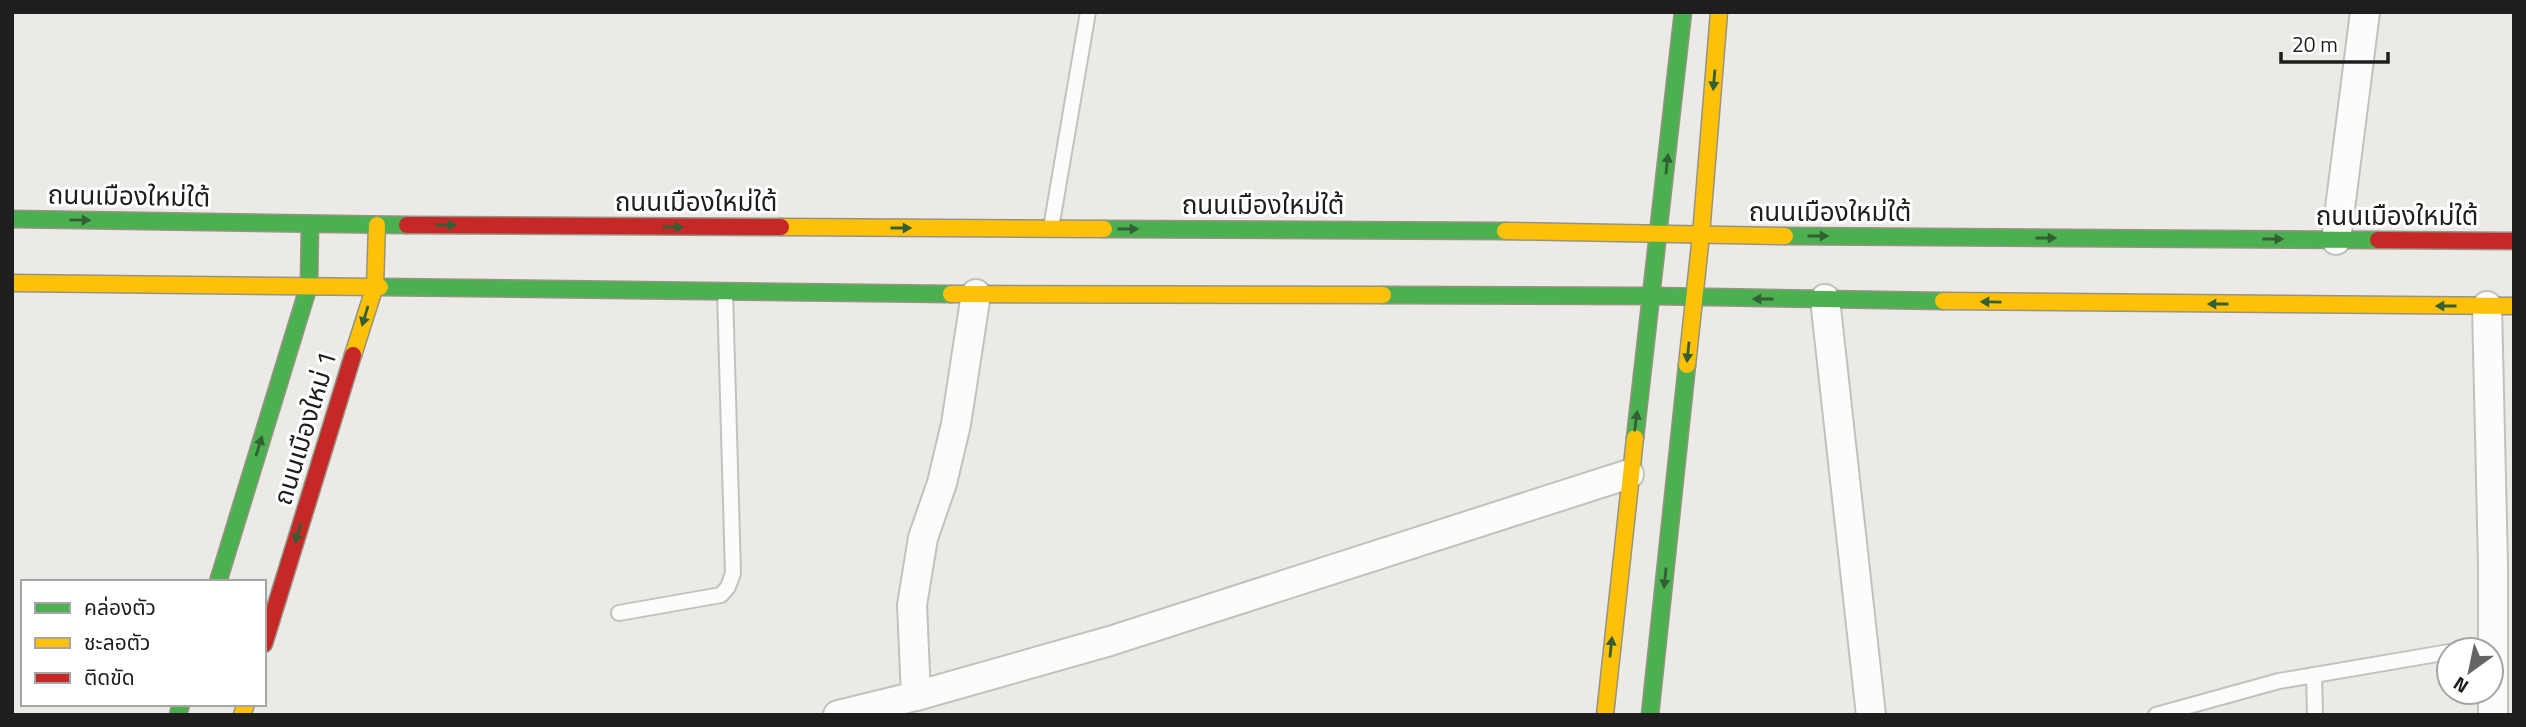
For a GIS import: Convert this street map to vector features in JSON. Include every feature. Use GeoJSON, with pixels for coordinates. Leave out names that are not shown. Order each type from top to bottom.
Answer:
{"type":"FeatureCollection","features":[{"type":"Feature","properties":{"kind":"main road"},"geometry":{"type":"LineString","coordinates":[[1605,715],[1629,474],[1653,296],[1683,12]]}},
{"type":"Feature","properties":{"kind":"main road"},"geometry":{"type":"LineString","coordinates":[[1650,715],[1701,235],[1719,12]]}},
{"type":"Feature","properties":{"kind":"main road","name":"ถนนเมืองใหม่ใต้"},"geometry":{"type":"LineString","coordinates":[[12,219],[377,225],[1659,232],[1701,235],[2514,241]]}},
{"type":"Feature","properties":{"kind":"main road","name":"ถนนเมืองใหม่ 1"},"geometry":{"type":"LineString","coordinates":[[219,580],[309,285],[310,223]]}},
{"type":"Feature","properties":{"kind":"main road","name":"ถนนเมืองใหม่ 1"},"geometry":{"type":"LineString","coordinates":[[266,637],[374,286],[377,225]]}},
{"type":"Feature","properties":{"kind":"main road"},"geometry":{"type":"LineString","coordinates":[[12,283],[976,294],[1653,296],[2500,306]]}},
{"type":"Feature","properties":{"kind":"street"},"geometry":{"type":"LineString","coordinates":[[2336,240],[2365,12]]}},
{"type":"Feature","properties":{"kind":"street"},"geometry":{"type":"LineString","coordinates":[[916,696],[912,605],[923,538],[942,483],[956,424],[976,294]]}},
{"type":"Feature","properties":{"kind":"street"},"geometry":{"type":"LineString","coordinates":[[1825,299],[1871,715]]}},
{"type":"Feature","properties":{"kind":"street"},"geometry":{"type":"LineString","coordinates":[[2493,636],[2500,306]]}},
{"type":"Feature","properties":{"kind":"street"},"geometry":{"type":"LineString","coordinates":[[852,713],[1110,641],[1629,474]]}},
{"type":"Feature","properties":{"kind":"lane"},"geometry":{"type":"LineString","coordinates":[[1051,229],[1088,12]]}},
{"type":"Feature","properties":{"kind":"lane"},"geometry":{"type":"LineString","coordinates":[[619,613],[721,595],[733,573],[725,290]]}},
{"type":"Feature","properties":{"kind":"lane"},"geometry":{"type":"LineString","coordinates":[[2156,715],[2186,711],[2279,681],[2435,654]]}},
{"type":"Feature","properties":{"kind":"lane"},"geometry":{"type":"LineString","coordinates":[[2314,675],[2315,715]]}},
{"type":"Feature","properties":{"kind":"traffic: fast"},"geometry":{"type":"LineString","coordinates":[[1635,438],[1683,12]]}},
{"type":"Feature","properties":{"kind":"traffic: fast"},"geometry":{"type":"LineString","coordinates":[[12,219],[407,225]]}},
{"type":"Feature","properties":{"kind":"traffic: fast"},"geometry":{"type":"LineString","coordinates":[[219,580],[309,285],[310,224]]}},
{"type":"Feature","properties":{"kind":"traffic: fast"},"geometry":{"type":"LineString","coordinates":[[1104,229],[1505,231]]}},
{"type":"Feature","properties":{"kind":"traffic: fast"},"geometry":{"type":"LineString","coordinates":[[1785,236],[2378,240]]}},
{"type":"Feature","properties":{"kind":"traffic: fast"},"geometry":{"type":"LineString","coordinates":[[380,287],[951,294]]}},
{"type":"Feature","properties":{"kind":"traffic: fast"},"geometry":{"type":"LineString","coordinates":[[1383,295],[1943,301]]}},
{"type":"Feature","properties":{"kind":"traffic: fast"},"geometry":{"type":"LineString","coordinates":[[1650,715],[1687,365]]}},
{"type":"Feature","properties":{"kind":"traffic: fast"},"geometry":{"type":"LineString","coordinates":[[178,715],[180,706]]}},
{"type":"Feature","properties":{"kind":"traffic: slow"},"geometry":{"type":"LineString","coordinates":[[1687,365],[1701,235],[1719,12]]}},
{"type":"Feature","properties":{"kind":"traffic: slow"},"geometry":{"type":"LineString","coordinates":[[353,355],[375,286],[377,225]]}},
{"type":"Feature","properties":{"kind":"traffic: slow"},"geometry":{"type":"LineString","coordinates":[[781,227],[1104,229]]}},
{"type":"Feature","properties":{"kind":"traffic: slow"},"geometry":{"type":"LineString","coordinates":[[1505,231],[1785,236]]}},
{"type":"Feature","properties":{"kind":"traffic: slow"},"geometry":{"type":"LineString","coordinates":[[12,283],[380,287]]}},
{"type":"Feature","properties":{"kind":"traffic: slow"},"geometry":{"type":"LineString","coordinates":[[951,294],[1383,295]]}},
{"type":"Feature","properties":{"kind":"traffic: slow"},"geometry":{"type":"LineString","coordinates":[[1943,301],[2514,306]]}},
{"type":"Feature","properties":{"kind":"traffic: slow"},"geometry":{"type":"LineString","coordinates":[[1605,715],[1635,438]]}},
{"type":"Feature","properties":{"kind":"traffic: slow"},"geometry":{"type":"LineString","coordinates":[[242,715],[245,706]]}},
{"type":"Feature","properties":{"kind":"traffic: jam"},"geometry":{"type":"LineString","coordinates":[[407,225],[781,227]]}},
{"type":"Feature","properties":{"kind":"traffic: jam"},"geometry":{"type":"LineString","coordinates":[[2378,240],[2514,241]]}},
{"type":"Feature","properties":{"kind":"traffic: jam"},"geometry":{"type":"LineString","coordinates":[[266,638],[353,355]]}}]}
